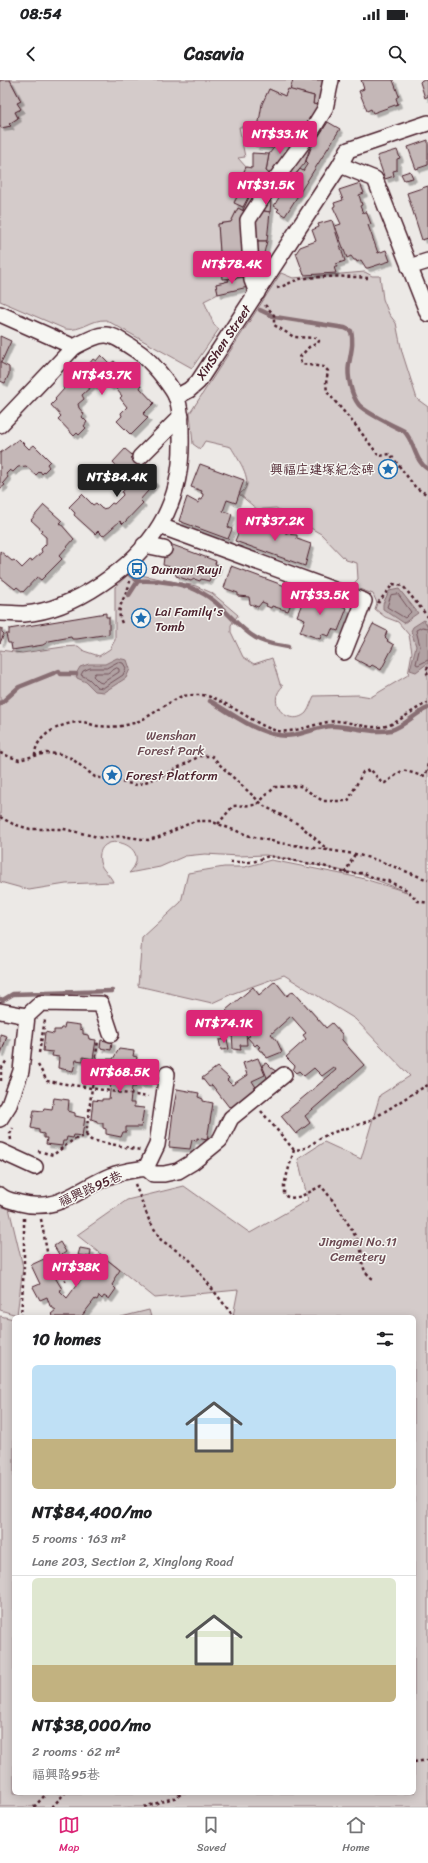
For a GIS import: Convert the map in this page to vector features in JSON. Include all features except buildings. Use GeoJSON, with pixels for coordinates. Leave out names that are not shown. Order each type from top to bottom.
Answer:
{"type":"FeatureCollection","features":[{"type":"Feature","properties":{"kind":"street"},"geometry":{"type":"LineString","coordinates":[[264,295],[252,280],[248,220],[266,192],[312,130],[324,109],[331,80]]}},
{"type":"Feature","properties":{"kind":"street","name":"XinShen Street"},"geometry":{"type":"LineString","coordinates":[[176,397],[189,390],[198,382],[264,295],[348,150],[428,123]]}},
{"type":"Feature","properties":{"kind":"street"},"geometry":{"type":"LineString","coordinates":[[340,165],[375,178],[428,314]]}},
{"type":"Feature","properties":{"kind":"street"},"geometry":{"type":"LineString","coordinates":[[410,267],[428,261]]}},
{"type":"Feature","properties":{"kind":"street"},"geometry":{"type":"LineString","coordinates":[[0,314],[74,347]]}},
{"type":"Feature","properties":{"kind":"street"},"geometry":{"type":"LineString","coordinates":[[0,425],[74,347],[98,335],[114,336],[147,358],[176,397],[180,416],[182,454],[176,488],[160,526],[122,568],[85,594],[44,610],[24,614],[0,613]]}},
{"type":"Feature","properties":{"kind":"street"},"geometry":{"type":"LineString","coordinates":[[140,457],[180,416]]}},
{"type":"Feature","properties":{"kind":"street"},"geometry":{"type":"LineString","coordinates":[[160,526],[364,601],[344,652]]}},
{"type":"Feature","properties":{"kind":"street"},"geometry":{"type":"LineString","coordinates":[[144,545],[164,549]]}},
{"type":"Feature","properties":{"kind":"street"},"geometry":{"type":"LineString","coordinates":[[0,1119],[9,1105],[21,1071],[27,1016],[41,1003],[101,1004],[104,1034]]}},
{"type":"Feature","properties":{"kind":"street"},"geometry":{"type":"LineString","coordinates":[[0,1011],[27,1016]]}},
{"type":"Feature","properties":{"kind":"street"},"geometry":{"type":"LineString","coordinates":[[146,1168],[157,1145],[167,1074]]}},
{"type":"Feature","properties":{"kind":"street","name":"福興路95巷"},"geometry":{"type":"LineString","coordinates":[[0,1195],[4,1198],[24,1204],[52,1204],[67,1199],[111,1175],[146,1168],[153,1174],[164,1174],[178,1170],[193,1162],[220,1140],[231,1118],[284,1074]]}},
{"type":"Feature","properties":{"kind":"street"},"geometry":{"type":"LineString","coordinates":[[6,1147],[35,1167]]}},
{"type":"Feature","properties":{"kind":"path"},"geometry":{"type":"LineString","coordinates":[[368,278],[356,276],[299,279],[264,295],[274,316],[274,326],[294,337],[316,338],[319,341],[318,343],[309,347],[300,357],[301,364],[324,367],[328,371],[326,383],[327,392],[357,427],[379,456],[390,454],[416,488],[428,495]]}},
{"type":"Feature","properties":{"kind":"path"},"geometry":{"type":"LineString","coordinates":[[122,623],[118,615],[119,608],[128,592],[130,581],[128,576]]}},
{"type":"Feature","properties":{"kind":"path"},"geometry":{"type":"LineString","coordinates":[[364,601],[377,604],[381,602],[393,584],[403,586],[428,617]]}},
{"type":"Feature","properties":{"kind":"path"},"geometry":{"type":"LineString","coordinates":[[428,667],[426,671],[428,675]]}},
{"type":"Feature","properties":{"kind":"path"},"geometry":{"type":"LineString","coordinates":[[35,756],[34,748],[38,742],[48,733],[66,723],[83,722],[99,726],[126,726],[145,718],[181,697],[200,694],[217,700],[258,724],[276,731],[291,731],[317,724],[337,721],[386,726],[421,705],[428,703]]}},
{"type":"Feature","properties":{"kind":"path"},"geometry":{"type":"LineString","coordinates":[[0,753],[19,760],[46,753],[60,754],[71,758],[95,777],[137,785],[162,776],[200,756],[212,756],[264,806],[300,825],[328,850]]}},
{"type":"Feature","properties":{"kind":"path"},"geometry":{"type":"LineString","coordinates":[[218,824],[233,806],[256,805],[275,787],[300,786],[323,801],[348,801],[363,772],[371,770],[381,782],[385,783],[403,770],[422,776],[426,775],[428,763]]}},
{"type":"Feature","properties":{"kind":"path"},"geometry":{"type":"LineString","coordinates":[[0,817],[13,824],[30,829],[64,829],[102,838],[122,836],[148,840],[159,837],[195,821],[210,821],[250,836],[280,843],[355,854],[378,860],[428,880]]}},
{"type":"Feature","properties":{"kind":"path"},"geometry":{"type":"LineString","coordinates":[[345,873],[355,854]]}},
{"type":"Feature","properties":{"kind":"path"},"geometry":{"type":"LineString","coordinates":[[230,862],[253,862],[269,856],[323,866],[345,873],[364,873],[374,878],[388,880],[407,890],[418,901],[428,903]]}},
{"type":"Feature","properties":{"kind":"path"},"geometry":{"type":"LineString","coordinates":[[35,1070],[38,1064],[44,1021],[50,1017]]}},
{"type":"Feature","properties":{"kind":"path"},"geometry":{"type":"LineString","coordinates":[[86,1135],[98,1042],[104,1034]]}},
{"type":"Feature","properties":{"kind":"path"},"geometry":{"type":"LineString","coordinates":[[38,1064],[47,1081],[148,1097]]}},
{"type":"Feature","properties":{"kind":"path"},"geometry":{"type":"LineString","coordinates":[[294,1150],[304,1149],[325,1135],[366,1122],[387,1108],[406,1099],[428,1085]]}},
{"type":"Feature","properties":{"kind":"path"},"geometry":{"type":"LineString","coordinates":[[252,1100],[294,1150]]}},
{"type":"Feature","properties":{"kind":"path"},"geometry":{"type":"LineString","coordinates":[[6,1147],[13,1127]]}},
{"type":"Feature","properties":{"kind":"path"},"geometry":{"type":"LineString","coordinates":[[32,1149],[53,1155],[73,1140],[86,1135]]}},
{"type":"Feature","properties":{"kind":"path"},"geometry":{"type":"LineString","coordinates":[[86,1135],[91,1140],[141,1150]]}},
{"type":"Feature","properties":{"kind":"path"},"geometry":{"type":"LineString","coordinates":[[294,1150],[284,1186],[284,1195],[288,1198],[294,1198],[321,1186],[346,1219],[362,1253],[361,1262],[366,1274],[373,1279]]}},
{"type":"Feature","properties":{"kind":"path"},"geometry":{"type":"LineString","coordinates":[[130,1170],[149,1220],[161,1240],[189,1259],[232,1315]]}},
{"type":"Feature","properties":{"kind":"path"},"geometry":{"type":"LineString","coordinates":[[21,1315],[24,1266],[24,1204]]}},
{"type":"Feature","properties":{"kind":"path"},"geometry":{"type":"LineString","coordinates":[[39,1205],[48,1257],[66,1282]]}},
{"type":"Feature","properties":{"kind":"path"},"geometry":{"type":"LineString","coordinates":[[416,1762],[428,1760]]}},
{"type":"Feature","properties":{"kind":"path"},"geometry":{"type":"LineString","coordinates":[[34,1807],[45,1795]]}},
{"type":"Feature","properties":{"kind":"path"},"geometry":{"type":"LineString","coordinates":[[52,1807],[63,1795]]}},
{"type":"Feature","properties":{"kind":"path"},"geometry":{"type":"LineString","coordinates":[[144,1807],[180,1795]]}},
{"type":"Feature","properties":{"kind":"green space"},"geometry":{"type":"Polygon","coordinates":[[[10,80],[293,80],[290,90],[288,90],[285,96],[269,89],[259,126],[239,127],[245,157],[238,158],[246,167],[237,186],[241,189],[234,202],[243,207],[243,210],[238,208],[231,222],[218,224],[222,278],[228,279],[229,281],[216,284],[218,294],[204,301],[214,325],[219,329],[192,368],[106,320],[96,321],[76,329],[65,329],[0,301],[0,126],[2,128],[10,126],[9,124],[18,118],[15,112],[20,109],[17,103],[21,101],[10,80]]]}},
{"type":"Feature","properties":{"kind":"green space","name":"Wenshan Forest Park"},"geometry":{"type":"Polygon","coordinates":[[[365,272],[372,276],[380,276],[383,299],[389,314],[396,323],[402,352],[417,399],[428,407],[428,1807],[0,1807],[0,1316],[12,1319],[12,1795],[416,1795],[416,1315],[233,1315],[238,1290],[155,1298],[77,1235],[127,1200],[184,1186],[250,1233],[308,1200],[298,1159],[324,1142],[361,1159],[380,1095],[410,1076],[355,1019],[284,975],[234,993],[212,1003],[138,986],[142,938],[181,902],[188,873],[224,867],[245,867],[271,860],[361,878],[407,892],[363,875],[266,855],[239,856],[205,854],[185,856],[160,867],[129,873],[136,863],[135,854],[131,848],[114,842],[106,845],[101,851],[100,862],[102,868],[113,882],[66,884],[29,890],[0,882],[0,650],[22,653],[78,646],[84,651],[99,656],[110,649],[115,640],[115,587],[130,573],[196,586],[212,593],[238,615],[231,625],[231,632],[243,657],[254,664],[272,658],[280,684],[283,686],[278,693],[276,700],[281,712],[287,716],[293,718],[300,717],[306,713],[314,696],[359,695],[371,697],[408,675],[412,652],[409,635],[398,622],[385,617],[375,609],[377,603],[373,594],[351,586],[358,579],[357,563],[346,560],[321,534],[276,508],[263,509],[259,511],[239,494],[244,490],[247,484],[246,478],[241,464],[231,447],[205,441],[200,449],[193,444],[190,413],[281,273],[293,278],[365,272]]]}},
{"type":"Feature","properties":{"kind":"green space"},"geometry":{"type":"Polygon","coordinates":[[[0,1204],[9,1208],[23,1267],[17,1315],[0,1310],[0,1204]]]}},
{"type":"Feature","properties":{"kind":"green space"},"geometry":{"type":"Polygon","coordinates":[[[149,1310],[150,1315],[129,1315],[149,1310]]]}},
{"type":"Feature","properties":{"kind":"water"},"geometry":{"type":"Polygon","coordinates":[[[399,589],[418,613],[404,623],[383,609],[383,604],[389,591],[399,589]]]}},
{"type":"Feature","properties":{"kind":"water"},"geometry":{"type":"Polygon","coordinates":[[[424,620],[428,627],[428,663],[416,672],[410,670],[416,646],[411,631],[413,627],[424,620]]]}},
{"type":"Feature","properties":{"kind":"water"},"geometry":{"type":"Polygon","coordinates":[[[117,658],[127,660],[130,669],[126,678],[104,692],[95,691],[86,682],[77,678],[76,674],[80,667],[89,664],[105,664],[117,658]]]}},
{"type":"Feature","properties":{"kind":"waterway"},"geometry":{"type":"LineString","coordinates":[[260,310],[275,317],[345,328],[351,331],[352,344],[349,374],[350,385],[356,401],[368,412],[404,431],[408,435],[423,466],[428,469]]}},
{"type":"Feature","properties":{"kind":"waterway"},"geometry":{"type":"LineString","coordinates":[[129,595],[138,581],[130,575]]}},
{"type":"Feature","properties":{"kind":"waterway"},"geometry":{"type":"LineString","coordinates":[[138,581],[172,583],[197,590],[218,604],[242,628],[256,638],[267,643],[288,647]]}},
{"type":"Feature","properties":{"kind":"waterway"},"geometry":{"type":"LineString","coordinates":[[0,704],[19,687],[59,671],[61,674],[76,674]]}},
{"type":"Feature","properties":{"kind":"waterway"},"geometry":{"type":"LineString","coordinates":[[210,701],[250,725],[272,734],[283,736],[333,726],[377,731],[391,730],[428,708]]}},
{"type":"Feature","properties":{"kind":"waterway"},"geometry":{"type":"LineString","coordinates":[[0,999],[3,1000],[13,994],[112,991]]}},
{"type":"Feature","properties":{"kind":"place","name":"興福庄建塚紀念碑"},"geometry":{"type":"Point","coordinates":[388,469]}},
{"type":"Feature","properties":{"kind":"place","name":"Dunnan Ruyi"},"geometry":{"type":"Point","coordinates":[137,569]}},
{"type":"Feature","properties":{"kind":"place","name":"Lai Family's Tomb"},"geometry":{"type":"Point","coordinates":[141,618]}},
{"type":"Feature","properties":{"kind":"place","name":"Forest Platform"},"geometry":{"type":"Point","coordinates":[112,775]}},
{"type":"Feature","properties":{"kind":"park label","name":"Jingmei No.11 Cemetery"},"geometry":{"type":"Point","coordinates":[358,1248]}}]}
